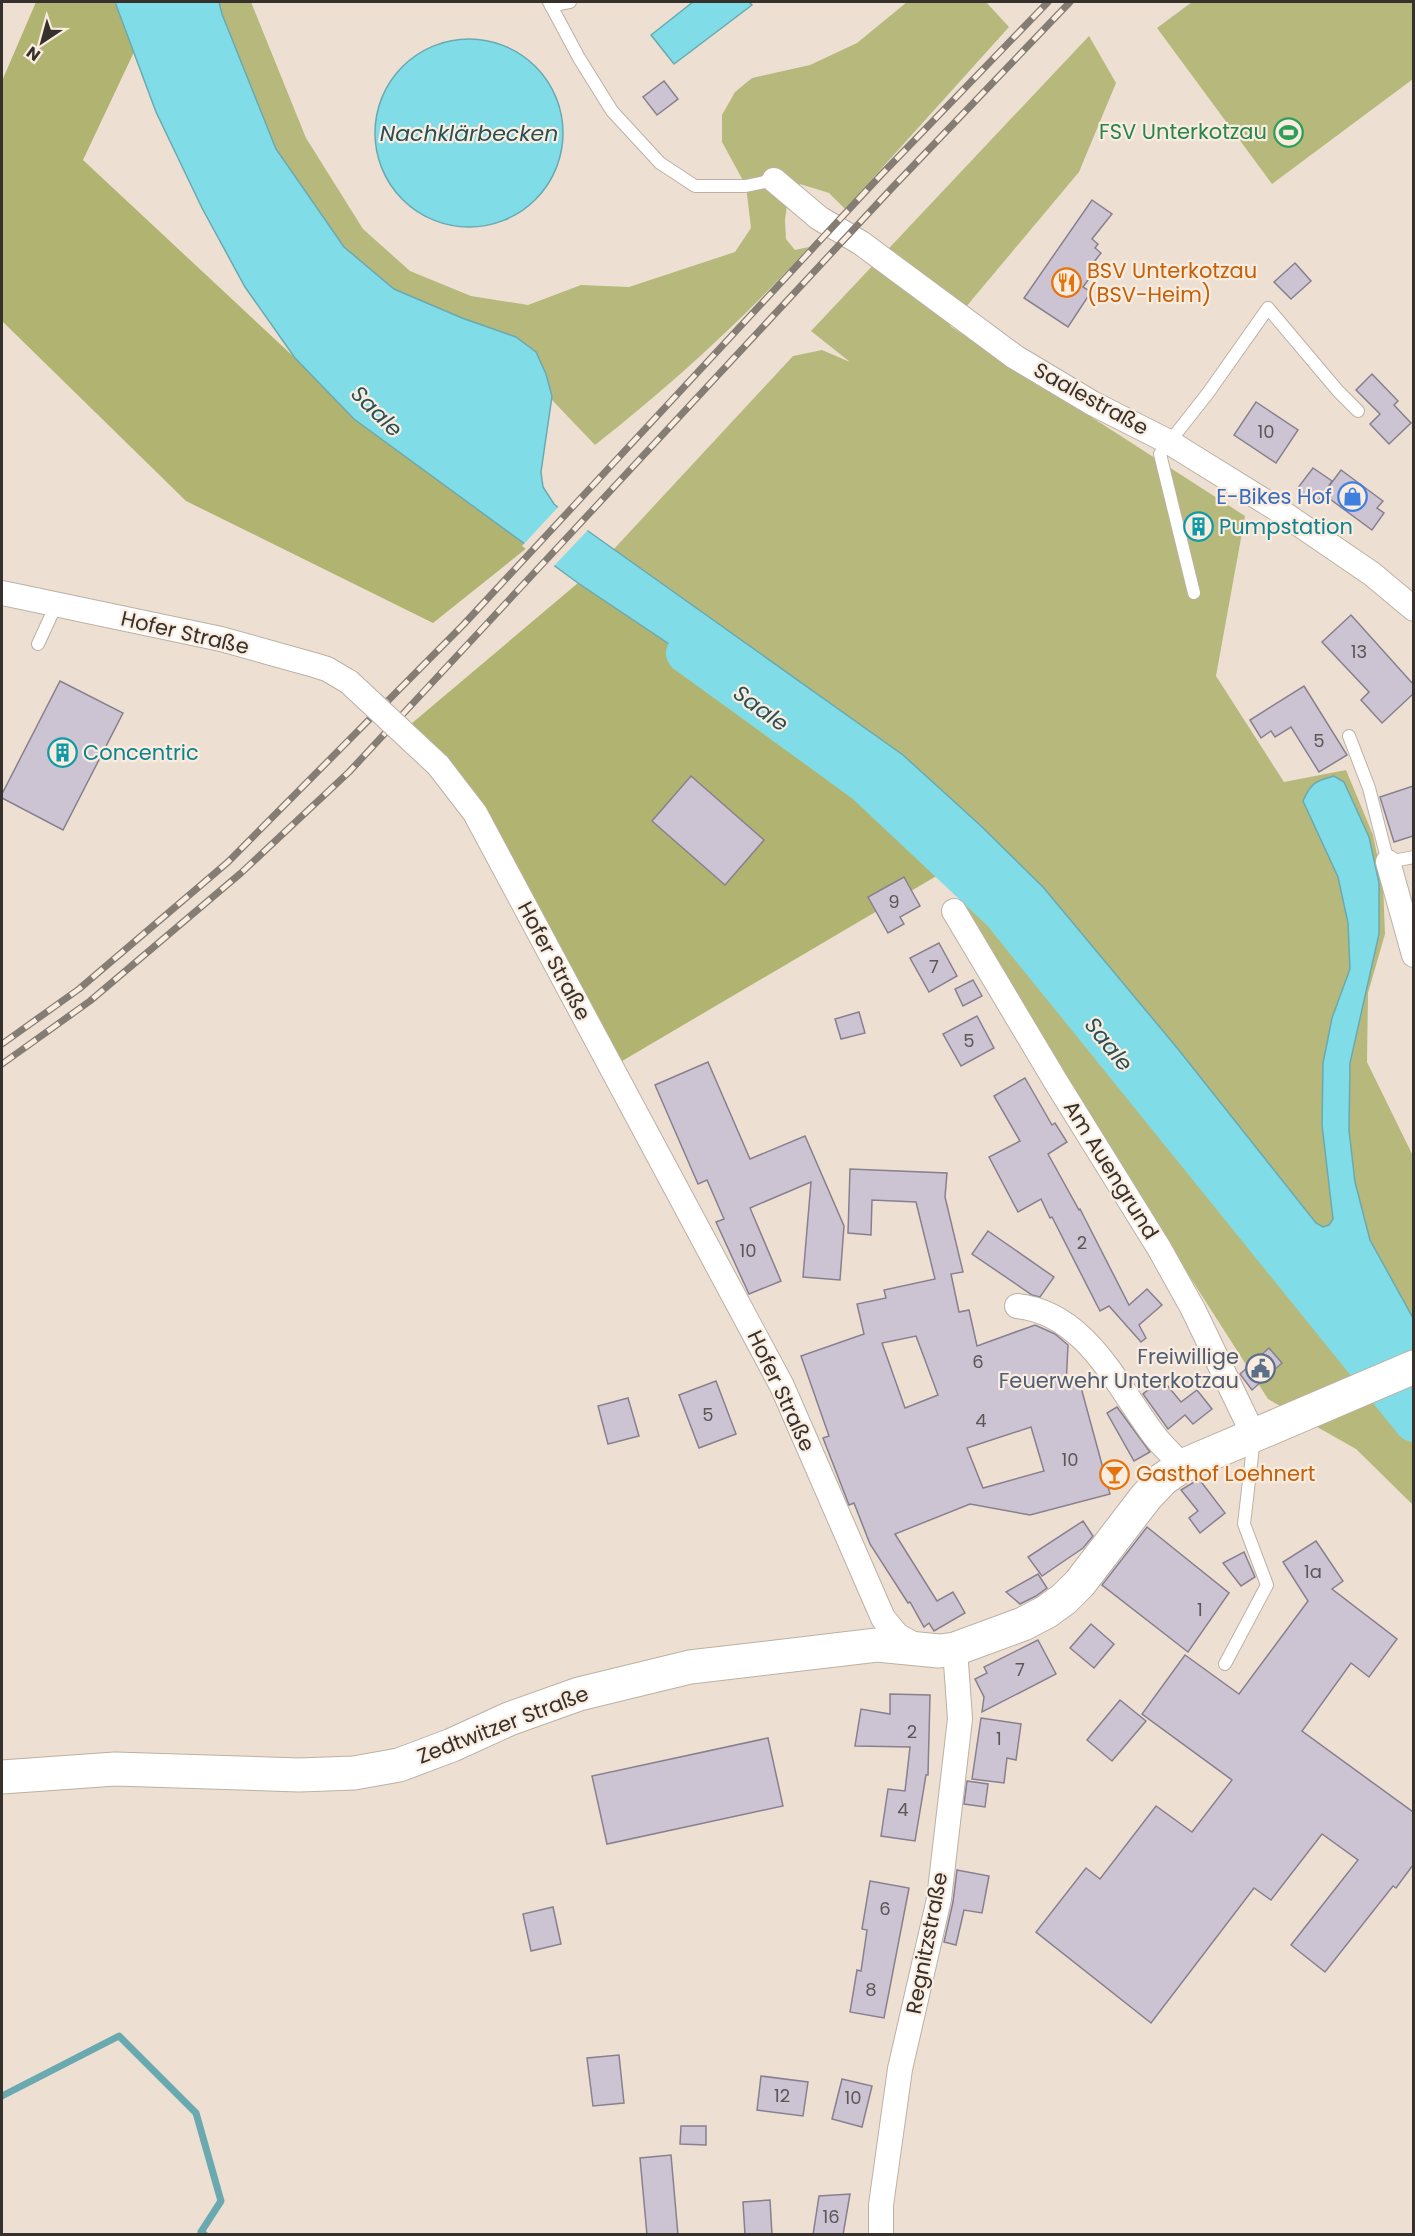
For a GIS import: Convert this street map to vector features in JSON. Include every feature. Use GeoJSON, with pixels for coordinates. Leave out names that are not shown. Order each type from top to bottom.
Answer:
{"type":"FeatureCollection","features":[{"type":"Feature","properties":{"kind":"street","name":"Saalestraße"},"geometry":{"type":"LineString","coordinates":[[774,180],[819,218],[861,243],[1016,357],[1092,403],[1169,442],[1277,509],[1372,574],[1413,609]]}},
{"type":"Feature","properties":{"kind":"street","name":"Hofer Straße"},"geometry":{"type":"LineString","coordinates":[[2,593],[221,639],[327,669],[349,682],[438,765],[475,813],[771,1365],[883,1618],[897,1635],[909,1644],[941,1650]]}},
{"type":"Feature","properties":{"kind":"street"},"geometry":{"type":"LineString","coordinates":[[1388,862],[1413,956]]}},
{"type":"Feature","properties":{"kind":"street","name":"Am Auengrund"},"geometry":{"type":"LineString","coordinates":[[954,911],[1159,1248],[1193,1309],[1268,1429]]}},
{"type":"Feature","properties":{"kind":"street"},"geometry":{"type":"LineString","coordinates":[[1017,1306],[1031,1307],[1050,1314],[1069,1327],[1111,1370],[1154,1435],[1182,1466]]}},
{"type":"Feature","properties":{"kind":"street","name":"Zedtwitzer Straße"},"geometry":{"type":"LineString","coordinates":[[2,1777],[115,1769],[299,1775],[354,1773],[399,1765],[452,1745],[509,1719],[579,1694],[690,1667],[877,1645],[941,1650],[1023,1624],[1064,1599],[1080,1583],[1146,1497],[1163,1479],[1182,1466],[1413,1367]]}},
{"type":"Feature","properties":{"kind":"street","name":"Hofer Straße"},"geometry":{"type":"LineString","coordinates":[[855,1647],[872,1629],[875,1617],[872,1594]]}},
{"type":"Feature","properties":{"kind":"street","name":"Regnitzstraße"},"geometry":{"type":"LineString","coordinates":[[881,2235],[881,2205],[900,2069],[939,1899],[960,1719],[941,1650]]}},
{"type":"Feature","properties":{"kind":"lane"},"geometry":{"type":"LineString","coordinates":[[570,2],[550,4],[579,58],[612,111],[660,163],[695,186],[746,186],[774,180]]}},
{"type":"Feature","properties":{"kind":"lane"},"geometry":{"type":"LineString","coordinates":[[1194,594],[1160,454],[1208,393],[1268,308],[1338,391],[1358,411]]}},
{"type":"Feature","properties":{"kind":"lane"},"geometry":{"type":"LineString","coordinates":[[38,644],[56,605]]}},
{"type":"Feature","properties":{"kind":"lane"},"geometry":{"type":"LineString","coordinates":[[1349,736],[1369,788],[1388,862],[1413,858]]}},
{"type":"Feature","properties":{"kind":"lane"},"geometry":{"type":"LineString","coordinates":[[1225,1664],[1267,1586],[1244,1524],[1268,1429]]}},
{"type":"Feature","properties":{"kind":"green space"},"geometry":{"type":"Polygon","coordinates":[[[36,2],[115,2],[134,52],[83,160],[295,358],[354,419],[528,547],[433,623],[186,501],[2,321],[2,81],[36,2]]]}},
{"type":"Feature","properties":{"kind":"green space"},"geometry":{"type":"Polygon","coordinates":[[[219,2],[251,2],[306,138],[363,229],[410,271],[471,296],[528,305],[581,285],[629,287],[735,252],[751,228],[746,186],[722,142],[722,115],[735,92],[752,78],[810,65],[857,43],[907,2],[986,2],[1009,27],[845,209],[829,193],[800,184],[787,204],[786,239],[795,250],[809,247],[759,300],[706,350],[595,445],[552,400],[552,396],[516,337],[462,318],[394,289],[344,247],[276,149],[219,2]]]}},
{"type":"Feature","properties":{"kind":"green space","name":"FSV Unterkotzau"},"geometry":{"type":"Polygon","coordinates":[[[1192,2],[1413,2],[1413,79],[1272,184],[1157,28],[1192,2]]]}},
{"type":"Feature","properties":{"kind":"green space"},"geometry":{"type":"Polygon","coordinates":[[[1089,36],[1116,83],[1079,172],[950,326],[1245,516],[1216,676],[1284,782],[1346,770],[1373,835],[1383,883],[1385,934],[1368,993],[1367,1062],[1413,1156],[1413,1318],[1370,1240],[1355,1182],[1349,1130],[1350,1063],[1379,934],[1379,883],[1369,837],[1303,800],[1338,877],[1348,923],[1350,969],[1332,1018],[1323,1063],[1322,1125],[1333,1219],[1329,1225],[1323,1227],[1316,1223],[1178,1049],[1043,887],[981,826],[903,755],[613,550],[793,356],[822,350],[850,362],[811,331],[1089,36]]]}},
{"type":"Feature","properties":{"kind":"green space"},"geometry":{"type":"Polygon","coordinates":[[[578,583],[775,715],[945,871],[617,1064],[411,724],[578,583]]]}},
{"type":"Feature","properties":{"kind":"green space"},"geometry":{"type":"Polygon","coordinates":[[[775,715],[874,786],[963,863],[1025,931],[1329,1316],[1413,1429],[1413,1505],[1356,1449],[1268,1399],[1087,1116],[945,871],[775,715]]]}},
{"type":"Feature","properties":{"kind":"water"},"geometry":{"type":"Polygon","coordinates":[[[115,2],[219,2],[276,149],[344,247],[394,289],[462,318],[516,337],[536,352],[546,374],[552,396],[541,472],[543,487],[554,504],[574,521],[903,755],[981,826],[1043,887],[1178,1049],[1316,1223],[1323,1227],[1329,1225],[1333,1219],[1322,1125],[1323,1063],[1332,1018],[1350,969],[1348,923],[1338,877],[1303,801],[1311,786],[1318,781],[1334,776],[1344,782],[1369,837],[1379,883],[1379,934],[1350,1063],[1349,1130],[1355,1182],[1370,1240],[1413,1318],[1413,1429],[1329,1316],[1025,931],[963,863],[874,786],[775,715],[578,583],[354,419],[295,358],[245,287],[202,208],[156,112],[115,2]]]}},
{"type":"Feature","properties":{"kind":"water"},"geometry":{"type":"Polygon","coordinates":[[[693,2],[749,2],[752,5],[674,64],[651,35],[693,2]]]}},
{"type":"Feature","properties":{"kind":"water","name":"Nachklärbecken"},"geometry":{"type":"Polygon","coordinates":[[[469,39],[505,46],[521,55],[535,67],[547,81],[556,97],[563,133],[556,169],[547,185],[535,199],[521,211],[505,220],[469,227],[433,220],[417,211],[403,199],[391,185],[382,169],[375,133],[382,97],[391,81],[403,67],[417,55],[433,46],[469,39]]]}},
{"type":"Feature","properties":{"kind":"pier"},"geometry":{"type":"Polygon","coordinates":[[[560,505],[589,529],[552,568],[522,546],[560,505]]]}},
{"type":"Feature","properties":{"kind":"building"},"geometry":{"type":"Polygon","coordinates":[[[664,81],[678,99],[657,115],[643,97],[664,81]]]}},
{"type":"Feature","properties":{"kind":"building"},"geometry":{"type":"Polygon","coordinates":[[[1092,200],[1112,214],[1092,239],[1098,244],[1095,248],[1101,253],[1094,262],[1099,265],[1083,287],[1091,292],[1068,327],[1024,298],[1092,200]]]}},
{"type":"Feature","properties":{"kind":"building"},"geometry":{"type":"Polygon","coordinates":[[[1295,263],[1311,281],[1291,299],[1274,282],[1295,263]]]}},
{"type":"Feature","properties":{"kind":"building"},"geometry":{"type":"Polygon","coordinates":[[[1372,374],[1398,401],[1394,405],[1411,423],[1389,444],[1370,424],[1380,414],[1356,390],[1372,374]]]}},
{"type":"Feature","properties":{"kind":"building"},"geometry":{"type":"Polygon","coordinates":[[[1256,402],[1298,430],[1276,463],[1234,435],[1256,402]]]}},
{"type":"Feature","properties":{"kind":"building","name":"E-Bikes Hof"},"geometry":{"type":"Polygon","coordinates":[[[1313,468],[1332,481],[1327,489],[1341,470],[1383,501],[1377,508],[1384,513],[1372,530],[1323,494],[1317,503],[1297,489],[1313,468]]]}},
{"type":"Feature","properties":{"kind":"building","name":"Pumpstation"},"geometry":{"type":"Polygon","coordinates":[[[1196,514],[1211,526],[1199,541],[1187,530],[1186,526],[1196,514]]]}},
{"type":"Feature","properties":{"kind":"building"},"geometry":{"type":"Polygon","coordinates":[[[1351,615],[1413,684],[1413,694],[1382,723],[1361,700],[1369,692],[1322,642],[1351,615]]]}},
{"type":"Feature","properties":{"kind":"building","name":"Concentric"},"geometry":{"type":"Polygon","coordinates":[[[60,681],[123,713],[63,830],[2,798],[60,681]]]}},
{"type":"Feature","properties":{"kind":"building"},"geometry":{"type":"Polygon","coordinates":[[[1304,686],[1347,755],[1319,772],[1291,727],[1275,737],[1271,731],[1261,738],[1250,720],[1304,686]]]}},
{"type":"Feature","properties":{"kind":"building"},"geometry":{"type":"Polygon","coordinates":[[[691,776],[764,840],[725,885],[652,821],[691,776]]]}},
{"type":"Feature","properties":{"kind":"building"},"geometry":{"type":"Polygon","coordinates":[[[1413,786],[1413,836],[1394,842],[1380,797],[1413,786]]]}},
{"type":"Feature","properties":{"kind":"building"},"geometry":{"type":"Polygon","coordinates":[[[904,877],[920,906],[900,917],[904,924],[888,933],[868,897],[904,877]]]}},
{"type":"Feature","properties":{"kind":"building"},"geometry":{"type":"Polygon","coordinates":[[[939,943],[957,976],[929,992],[910,958],[939,943]]]}},
{"type":"Feature","properties":{"kind":"building"},"geometry":{"type":"Polygon","coordinates":[[[973,980],[982,996],[963,1006],[955,989],[973,980]]]}},
{"type":"Feature","properties":{"kind":"building"},"geometry":{"type":"Polygon","coordinates":[[[859,1012],[865,1033],[841,1039],[835,1019],[859,1012]]]}},
{"type":"Feature","properties":{"kind":"building"},"geometry":{"type":"Polygon","coordinates":[[[977,1016],[994,1048],[961,1066],[943,1034],[977,1016]]]}},
{"type":"Feature","properties":{"kind":"building"},"geometry":{"type":"Polygon","coordinates":[[[708,1062],[750,1159],[805,1136],[844,1226],[840,1280],[803,1277],[811,1182],[750,1208],[781,1281],[749,1294],[716,1222],[724,1219],[707,1180],[698,1184],[655,1085],[708,1062]]]}},
{"type":"Feature","properties":{"kind":"building"},"geometry":{"type":"Polygon","coordinates":[[[1025,1078],[1052,1125],[1055,1123],[1067,1142],[1048,1154],[1080,1209],[1129,1305],[1147,1289],[1162,1305],[1139,1325],[1146,1338],[1141,1342],[1109,1306],[1100,1311],[1041,1199],[1018,1212],[989,1157],[1020,1141],[994,1096],[1025,1078]]]}},
{"type":"Feature","properties":{"kind":"building"},"geometry":{"type":"Polygon","coordinates":[[[850,1169],[947,1173],[945,1197],[963,1272],[951,1274],[959,1312],[969,1310],[977,1346],[1035,1325],[1055,1334],[1068,1345],[1066,1386],[1079,1380],[1110,1494],[1030,1515],[970,1504],[895,1534],[937,1601],[953,1592],[965,1613],[934,1631],[929,1623],[924,1627],[910,1602],[908,1603],[870,1544],[854,1503],[849,1505],[823,1438],[829,1436],[801,1356],[864,1334],[857,1304],[886,1298],[884,1290],[935,1279],[916,1202],[872,1200],[871,1235],[848,1233],[850,1169]],[[916,1336],[882,1343],[905,1408],[938,1395],[916,1336]],[[1031,1427],[967,1448],[983,1488],[1044,1471],[1031,1427]]]}},
{"type":"Feature","properties":{"kind":"building"},"geometry":{"type":"Polygon","coordinates":[[[988,1231],[1054,1277],[1040,1297],[1032,1295],[972,1254],[988,1231]]]}},
{"type":"Feature","properties":{"kind":"building","name":"Freiwillige Feuerwehr Unterkotzau"},"geometry":{"type":"Polygon","coordinates":[[[1269,1348],[1282,1363],[1252,1390],[1240,1374],[1269,1348]]]}},
{"type":"Feature","properties":{"kind":"building"},"geometry":{"type":"Polygon","coordinates":[[[1162,1379],[1181,1402],[1197,1390],[1212,1409],[1193,1424],[1185,1415],[1168,1429],[1143,1394],[1162,1379]]]}},
{"type":"Feature","properties":{"kind":"building"},"geometry":{"type":"Polygon","coordinates":[[[716,1381],[736,1434],[699,1448],[679,1395],[716,1381]]]}},
{"type":"Feature","properties":{"kind":"building"},"geometry":{"type":"Polygon","coordinates":[[[628,1398],[639,1436],[608,1444],[598,1406],[628,1398]]]}},
{"type":"Feature","properties":{"kind":"building"},"geometry":{"type":"Polygon","coordinates":[[[1117,1407],[1150,1452],[1134,1461],[1107,1413],[1117,1407]]]}},
{"type":"Feature","properties":{"kind":"building"},"geometry":{"type":"Polygon","coordinates":[[[1199,1479],[1225,1513],[1200,1533],[1189,1518],[1198,1511],[1181,1490],[1199,1479]]]}},
{"type":"Feature","properties":{"kind":"building"},"geometry":{"type":"Polygon","coordinates":[[[1083,1521],[1093,1536],[1083,1548],[1042,1576],[1028,1557],[1083,1521]]]}},
{"type":"Feature","properties":{"kind":"building"},"geometry":{"type":"Polygon","coordinates":[[[1147,1527],[1229,1593],[1188,1652],[1102,1585],[1147,1527]]]}},
{"type":"Feature","properties":{"kind":"building"},"geometry":{"type":"Polygon","coordinates":[[[1316,1541],[1343,1581],[1332,1589],[1397,1639],[1369,1677],[1351,1663],[1302,1731],[1413,1812],[1413,1865],[1396,1888],[1393,1886],[1325,1972],[1291,1945],[1358,1860],[1322,1834],[1271,1900],[1254,1888],[1151,2023],[1036,1932],[1086,1868],[1100,1879],[1156,1806],[1192,1832],[1232,1780],[1142,1714],[1185,1655],[1239,1694],[1308,1601],[1283,1562],[1316,1541]]]}},
{"type":"Feature","properties":{"kind":"building"},"geometry":{"type":"Polygon","coordinates":[[[1244,1552],[1255,1577],[1241,1586],[1223,1563],[1244,1552]]]}},
{"type":"Feature","properties":{"kind":"building"},"geometry":{"type":"Polygon","coordinates":[[[1038,1574],[1047,1588],[1036,1596],[1020,1604],[1006,1592],[1038,1574]]]}},
{"type":"Feature","properties":{"kind":"building"},"geometry":{"type":"Polygon","coordinates":[[[1091,1624],[1114,1644],[1094,1668],[1070,1648],[1091,1624]]]}},
{"type":"Feature","properties":{"kind":"building"},"geometry":{"type":"Polygon","coordinates":[[[1038,1640],[1056,1674],[982,1712],[984,1697],[975,1679],[987,1673],[984,1667],[1038,1640]]]}},
{"type":"Feature","properties":{"kind":"building"},"geometry":{"type":"Polygon","coordinates":[[[890,1694],[930,1695],[928,1775],[926,1775],[915,1841],[881,1836],[888,1789],[905,1791],[910,1747],[855,1746],[861,1709],[890,1714],[890,1694]]]}},
{"type":"Feature","properties":{"kind":"building"},"geometry":{"type":"Polygon","coordinates":[[[1120,1700],[1146,1721],[1112,1761],[1087,1740],[1120,1700]]]}},
{"type":"Feature","properties":{"kind":"building"},"geometry":{"type":"Polygon","coordinates":[[[981,1718],[1021,1724],[1016,1760],[1007,1758],[1004,1783],[972,1779],[981,1718]]]}},
{"type":"Feature","properties":{"kind":"building"},"geometry":{"type":"Polygon","coordinates":[[[768,1738],[783,1806],[607,1844],[592,1776],[768,1738]]]}},
{"type":"Feature","properties":{"kind":"building"},"geometry":{"type":"Polygon","coordinates":[[[967,1781],[988,1784],[985,1807],[964,1804],[967,1781]]]}},
{"type":"Feature","properties":{"kind":"building"},"geometry":{"type":"Polygon","coordinates":[[[957,1870],[989,1876],[982,1913],[964,1910],[956,1945],[944,1942],[957,1870]]]}},
{"type":"Feature","properties":{"kind":"building"},"geometry":{"type":"Polygon","coordinates":[[[870,1881],[909,1888],[884,2018],[850,2012],[857,1970],[861,1971],[867,1930],[862,1929],[870,1881]]]}},
{"type":"Feature","properties":{"kind":"building"},"geometry":{"type":"Polygon","coordinates":[[[553,1907],[561,1944],[531,1951],[523,1914],[553,1907]]]}},
{"type":"Feature","properties":{"kind":"building"},"geometry":{"type":"Polygon","coordinates":[[[619,2055],[624,2103],[593,2106],[587,2058],[619,2055]]]}},
{"type":"Feature","properties":{"kind":"building"},"geometry":{"type":"Polygon","coordinates":[[[761,2076],[808,2082],[803,2116],[757,2110],[761,2076]]]}},
{"type":"Feature","properties":{"kind":"building"},"geometry":{"type":"Polygon","coordinates":[[[842,2079],[872,2086],[862,2127],[832,2119],[842,2079]]]}},
{"type":"Feature","properties":{"kind":"building"},"geometry":{"type":"Polygon","coordinates":[[[681,2126],[706,2126],[706,2145],[680,2144],[681,2126]]]}},
{"type":"Feature","properties":{"kind":"building"},"geometry":{"type":"Polygon","coordinates":[[[671,2155],[678,2235],[647,2235],[640,2158],[671,2155]]]}},
{"type":"Feature","properties":{"kind":"building"},"geometry":{"type":"Polygon","coordinates":[[[850,2194],[843,2235],[813,2235],[819,2196],[850,2194]]]}},
{"type":"Feature","properties":{"kind":"building"},"geometry":{"type":"Polygon","coordinates":[[[770,2200],[772,2235],[745,2235],[743,2202],[770,2200]]]}},
{"type":"Feature","properties":{"kind":"waterway","name":"Saale"},"geometry":{"type":"LineString","coordinates":[[686,653],[865,783],[1002,912],[1414,1422]]}},
{"type":"Feature","properties":{"kind":"waterway"},"geometry":{"type":"LineString","coordinates":[[2,2096],[119,2036],[196,2113],[221,2201],[201,2232],[204,2234]]}},
{"type":"Feature","properties":{"kind":"railway"},"geometry":{"type":"LineString","coordinates":[[2,1044],[79,989],[228,862],[464,624],[879,177],[1048,2]]}},
{"type":"Feature","properties":{"kind":"railway"},"geometry":{"type":"LineString","coordinates":[[2,1064],[90,1001],[241,873],[349,772],[891,189],[1070,2]]}},
{"type":"Feature","properties":{"kind":"place","name":"FSV Unterkotzau"},"geometry":{"type":"Point","coordinates":[1288,132]}},
{"type":"Feature","properties":{"kind":"place","name":"BSV Unterkotzau (BSV-Heim)"},"geometry":{"type":"Point","coordinates":[1066,283]}},
{"type":"Feature","properties":{"kind":"place","name":"E-Bikes Hof"},"geometry":{"type":"Point","coordinates":[1353,497]}},
{"type":"Feature","properties":{"kind":"place","name":"Pumpstation"},"geometry":{"type":"Point","coordinates":[1198,527]}},
{"type":"Feature","properties":{"kind":"place","name":"Concentric"},"geometry":{"type":"Point","coordinates":[62,753]}},
{"type":"Feature","properties":{"kind":"place","name":"Freiwillige Feuerwehr Unterkotzau"},"geometry":{"type":"Point","coordinates":[1260,1369]}},
{"type":"Feature","properties":{"kind":"place","name":"Gasthof Loehnert"},"geometry":{"type":"Point","coordinates":[1115,1474]}}]}
